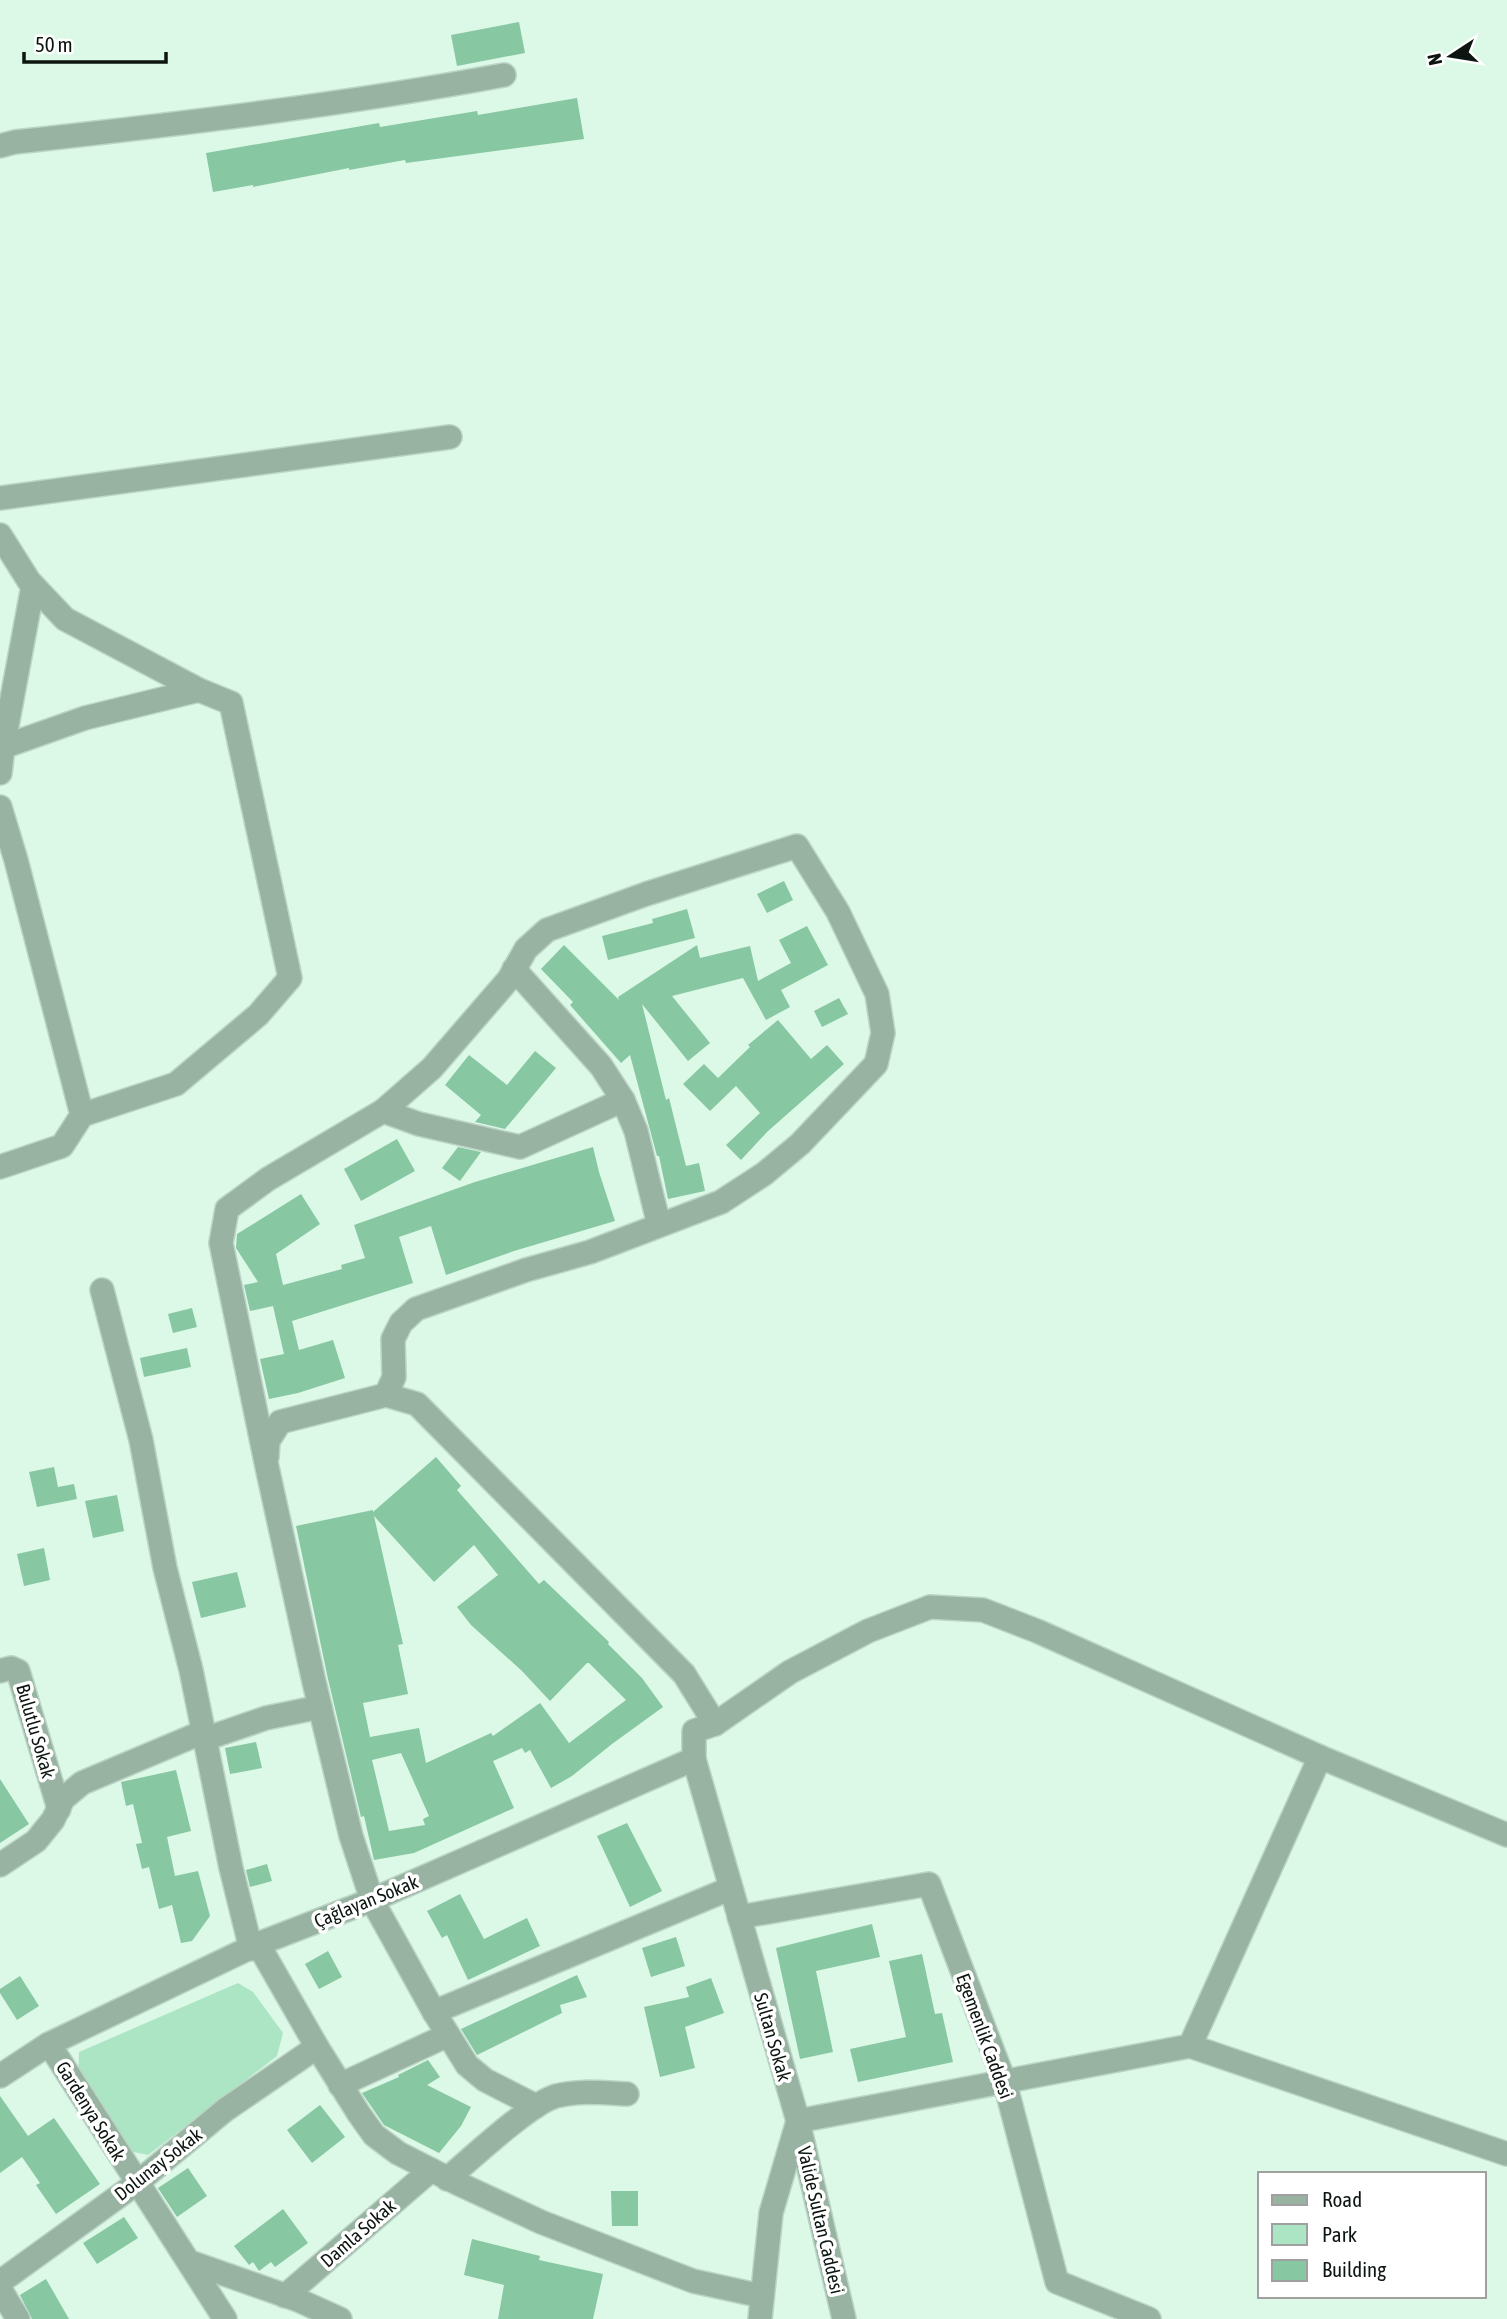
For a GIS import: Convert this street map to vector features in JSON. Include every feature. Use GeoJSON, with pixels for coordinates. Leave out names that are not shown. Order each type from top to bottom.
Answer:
{"type":"FeatureCollection","features":[{"type":"Feature","properties":{"kind":"street"},"geometry":{"type":"LineString","coordinates":[[0,146],[383,97],[504,75]]}},
{"type":"Feature","properties":{"kind":"street"},"geometry":{"type":"LineString","coordinates":[[0,498],[450,436]]}},
{"type":"Feature","properties":{"kind":"street"},"geometry":{"type":"LineString","coordinates":[[0,535],[33,586],[65,619],[199,690],[231,703],[290,978],[258,1016],[176,1084],[82,1115],[62,1146],[0,1167]]}},
{"type":"Feature","properties":{"kind":"street"},"geometry":{"type":"LineString","coordinates":[[0,773],[33,586]]}},
{"type":"Feature","properties":{"kind":"street"},"geometry":{"type":"LineString","coordinates":[[3,747],[85,718],[199,690]]}},
{"type":"Feature","properties":{"kind":"street"},"geometry":{"type":"LineString","coordinates":[[0,807],[82,1115]]}},
{"type":"Feature","properties":{"kind":"street"},"geometry":{"type":"LineString","coordinates":[[386,1395],[394,1377],[393,1339],[401,1323],[416,1309],[526,1270],[590,1252],[721,1202],[764,1174],[800,1144],[876,1064],[883,1033],[877,994],[838,912],[797,846],[646,894],[547,930],[526,949],[509,979],[432,1068],[383,1111],[268,1179],[227,1209],[221,1243],[267,1467],[351,1836],[372,1900],[467,2066],[485,2080],[536,2106]]}},
{"type":"Feature","properties":{"kind":"street"},"geometry":{"type":"LineString","coordinates":[[514,969],[601,1066],[623,1100],[636,1131],[659,1225]]}},
{"type":"Feature","properties":{"kind":"street"},"geometry":{"type":"LineString","coordinates":[[383,1111],[419,1124],[520,1147],[623,1100]]}},
{"type":"Feature","properties":{"kind":"street"},"geometry":{"type":"LineString","coordinates":[[102,1290],[141,1440],[165,1568],[191,1670],[231,1868],[255,1947],[374,2135],[398,2153],[541,2222],[761,2307],[771,2213],[798,2122],[1190,2046],[1507,2154]]}},
{"type":"Feature","properties":{"kind":"street"},"geometry":{"type":"LineString","coordinates":[[267,1467],[268,1441],[280,1422],[386,1395],[416,1404],[684,1674],[715,1724]]}},
{"type":"Feature","properties":{"kind":"street"},"geometry":{"type":"LineString","coordinates":[[694,1759],[694,1731],[715,1724],[790,1672],[868,1632],[930,1607],[983,1610],[1037,1631],[1320,1757],[1507,1835]]}},
{"type":"Feature","properties":{"kind":"street","name":"Bulutlu Sokak"},"geometry":{"type":"LineString","coordinates":[[0,1671],[11,1668],[18,1671],[59,1809]]}},
{"type":"Feature","properties":{"kind":"street"},"geometry":{"type":"LineString","coordinates":[[0,1865],[36,1842],[53,1821],[63,1799],[82,1783],[204,1736],[266,1718],[320,1707]]}},
{"type":"Feature","properties":{"kind":"street"},"geometry":{"type":"LineString","coordinates":[[1190,2046],[1320,1757]]}},
{"type":"Feature","properties":{"kind":"street","name":"Çağlayan Sokak"},"geometry":{"type":"LineString","coordinates":[[0,2076],[48,2044],[255,1947],[372,1900],[694,1759]]}},
{"type":"Feature","properties":{"kind":"street","name":"Sultan Sokak"},"geometry":{"type":"LineString","coordinates":[[694,1759],[729,1889],[798,2122]]}},
{"type":"Feature","properties":{"kind":"street","name":"Egemenlik Caddesi"},"geometry":{"type":"LineString","coordinates":[[738,1917],[929,1884],[1004,2083],[1057,2282],[1149,2319]]}},
{"type":"Feature","properties":{"kind":"street"},"geometry":{"type":"LineString","coordinates":[[434,2012],[729,1889]]}},
{"type":"Feature","properties":{"kind":"street"},"geometry":{"type":"LineString","coordinates":[[341,2085],[448,2035]]}},
{"type":"Feature","properties":{"kind":"street","name":"Gardenya Sokak"},"geometry":{"type":"LineString","coordinates":[[48,2044],[225,2319]]}},
{"type":"Feature","properties":{"kind":"street","name":"Dolunay Sokak"},"geometry":{"type":"LineString","coordinates":[[0,2282],[137,2183],[225,2110],[317,2047]]}},
{"type":"Feature","properties":{"kind":"street","name":"Damla Sokak"},"geometry":{"type":"LineString","coordinates":[[285,2296],[439,2174],[536,2106],[553,2097],[579,2092],[627,2094]]}},
{"type":"Feature","properties":{"kind":"street","name":"Valide Sultan Caddesi"},"geometry":{"type":"LineString","coordinates":[[798,2122],[844,2319]]}},
{"type":"Feature","properties":{"kind":"street"},"geometry":{"type":"LineString","coordinates":[[190,2262],[340,2319]]}},
{"type":"Feature","properties":{"kind":"street"},"geometry":{"type":"LineString","coordinates":[[0,2289],[18,2319]]}},
{"type":"Feature","properties":{"kind":"green space"},"geometry":{"type":"Polygon","coordinates":[[[238,1983],[253,1992],[283,2033],[277,2056],[148,2155],[124,2150],[78,2081],[79,2052],[238,1983]]]}},
{"type":"Feature","properties":{"kind":"building"},"geometry":{"type":"Polygon","coordinates":[[[519,22],[525,53],[457,66],[451,35],[519,22]]]}},
{"type":"Feature","properties":{"kind":"building"},"geometry":{"type":"Polygon","coordinates":[[[577,98],[584,139],[349,168],[213,192],[206,153],[379,123],[380,127],[477,111],[478,115],[577,98]]]}},
{"type":"Feature","properties":{"kind":"building"},"geometry":{"type":"Polygon","coordinates":[[[784,881],[793,900],[767,913],[757,894],[784,881]]]}},
{"type":"Feature","properties":{"kind":"building"},"geometry":{"type":"Polygon","coordinates":[[[687,909],[695,938],[608,960],[602,936],[653,923],[652,919],[687,909]]]}},
{"type":"Feature","properties":{"kind":"building"},"geometry":{"type":"Polygon","coordinates":[[[807,926],[828,965],[781,990],[790,1007],[766,1020],[743,978],[672,996],[710,1043],[688,1061],[642,1004],[686,1166],[699,1163],[705,1191],[668,1199],[659,1156],[630,1055],[621,1063],[570,1005],[573,1002],[541,969],[564,945],[619,1000],[618,997],[697,945],[700,958],[750,946],[758,981],[791,963],[779,940],[807,926]]]}},
{"type":"Feature","properties":{"kind":"building"},"geometry":{"type":"Polygon","coordinates":[[[839,998],[848,1014],[822,1027],[814,1011],[839,998]]]}},
{"type":"Feature","properties":{"kind":"building"},"geometry":{"type":"Polygon","coordinates":[[[778,1020],[811,1059],[827,1045],[844,1064],[767,1132],[741,1160],[726,1145],[760,1113],[736,1086],[710,1111],[683,1084],[704,1064],[718,1078],[750,1047],[748,1045],[778,1020]]]}},
{"type":"Feature","properties":{"kind":"building"},"geometry":{"type":"Polygon","coordinates":[[[535,1051],[556,1068],[505,1129],[475,1122],[481,1115],[445,1085],[469,1055],[507,1085],[535,1051]]]}},
{"type":"Feature","properties":{"kind":"building"},"geometry":{"type":"Polygon","coordinates":[[[397,1139],[415,1171],[361,1201],[344,1169],[397,1139]]]}},
{"type":"Feature","properties":{"kind":"building"},"geometry":{"type":"Polygon","coordinates":[[[458,1147],[481,1152],[460,1181],[442,1168],[458,1147]]]}},
{"type":"Feature","properties":{"kind":"building"},"geometry":{"type":"Polygon","coordinates":[[[593,1147],[615,1221],[514,1251],[446,1275],[431,1226],[399,1237],[413,1283],[292,1321],[299,1350],[333,1340],[345,1378],[269,1399],[260,1359],[284,1354],[273,1306],[250,1311],[244,1285],[258,1282],[236,1248],[237,1234],[301,1194],[320,1224],[276,1254],[283,1285],[342,1269],[341,1265],[365,1258],[354,1225],[475,1182],[593,1147]]]}},
{"type":"Feature","properties":{"kind":"building"},"geometry":{"type":"Polygon","coordinates":[[[192,1308],[197,1327],[173,1333],[168,1314],[192,1308]]]}},
{"type":"Feature","properties":{"kind":"building"},"geometry":{"type":"Polygon","coordinates":[[[187,1348],[191,1367],[144,1377],[140,1358],[187,1348]]]}},
{"type":"Feature","properties":{"kind":"building"},"geometry":{"type":"Polygon","coordinates":[[[436,1457],[461,1486],[457,1490],[539,1584],[544,1580],[609,1642],[642,1678],[663,1707],[572,1776],[551,1788],[530,1750],[525,1753],[522,1748],[493,1761],[514,1808],[414,1853],[374,1860],[328,1679],[296,1526],[373,1512],[436,1457]],[[374,1516],[403,1644],[398,1645],[408,1694],[363,1703],[370,1737],[419,1728],[426,1763],[491,1733],[493,1736],[540,1703],[569,1743],[626,1700],[587,1663],[550,1701],[522,1671],[471,1625],[457,1607],[498,1575],[474,1545],[434,1582],[374,1516]],[[401,1753],[372,1760],[389,1831],[425,1825],[423,1819],[429,1816],[401,1753]]]}},
{"type":"Feature","properties":{"kind":"building"},"geometry":{"type":"Polygon","coordinates":[[[54,1467],[58,1487],[74,1484],[77,1499],[37,1507],[29,1472],[54,1467]]]}},
{"type":"Feature","properties":{"kind":"building"},"geometry":{"type":"Polygon","coordinates":[[[117,1495],[124,1531],[93,1538],[85,1501],[117,1495]]]}},
{"type":"Feature","properties":{"kind":"building"},"geometry":{"type":"Polygon","coordinates":[[[44,1548],[50,1580],[24,1586],[17,1554],[44,1548]]]}},
{"type":"Feature","properties":{"kind":"building"},"geometry":{"type":"Polygon","coordinates":[[[237,1572],[246,1607],[201,1618],[192,1582],[237,1572]]]}},
{"type":"Feature","properties":{"kind":"building"},"geometry":{"type":"Polygon","coordinates":[[[256,1742],[262,1768],[230,1774],[225,1748],[256,1742]]]}},
{"type":"Feature","properties":{"kind":"building"},"geometry":{"type":"Polygon","coordinates":[[[176,1770],[191,1831],[167,1837],[175,1876],[198,1871],[210,1916],[192,1941],[181,1943],[172,1905],[159,1909],[149,1867],[142,1869],[136,1844],[142,1843],[133,1804],[126,1806],[121,1782],[176,1770]]]}},
{"type":"Feature","properties":{"kind":"building"},"geometry":{"type":"Polygon","coordinates":[[[0,1779],[29,1824],[0,1843],[0,1779]]]}},
{"type":"Feature","properties":{"kind":"building"},"geometry":{"type":"Polygon","coordinates":[[[627,1823],[662,1891],[630,1907],[597,1836],[627,1823]]]}},
{"type":"Feature","properties":{"kind":"building"},"geometry":{"type":"Polygon","coordinates":[[[267,1864],[272,1881],[250,1887],[246,1870],[267,1864]]]}},
{"type":"Feature","properties":{"kind":"building"},"geometry":{"type":"Polygon","coordinates":[[[460,1894],[484,1939],[527,1918],[540,1946],[468,1980],[447,1935],[442,1938],[427,1911],[460,1894]]]}},
{"type":"Feature","properties":{"kind":"building"},"geometry":{"type":"Polygon","coordinates":[[[872,1924],[880,1957],[816,1971],[833,2052],[800,2059],[776,1948],[872,1924]]]}},
{"type":"Feature","properties":{"kind":"building"},"geometry":{"type":"Polygon","coordinates":[[[676,1937],[685,1966],[651,1977],[642,1948],[676,1937]]]}},
{"type":"Feature","properties":{"kind":"building"},"geometry":{"type":"Polygon","coordinates":[[[328,1951],[342,1977],[319,1989],[305,1964],[328,1951]]]}},
{"type":"Feature","properties":{"kind":"building"},"geometry":{"type":"Polygon","coordinates":[[[922,1954],[935,2014],[942,2013],[953,2062],[858,2082],[850,2049],[906,2037],[889,1961],[922,1954]]]}},
{"type":"Feature","properties":{"kind":"building"},"geometry":{"type":"Polygon","coordinates":[[[577,1975],[587,1997],[560,2005],[562,2013],[477,2055],[461,2029],[577,1975]]]}},
{"type":"Feature","properties":{"kind":"building"},"geometry":{"type":"Polygon","coordinates":[[[20,1976],[39,2006],[17,2020],[0,1989],[20,1976]]]}},
{"type":"Feature","properties":{"kind":"building"},"geometry":{"type":"Polygon","coordinates":[[[711,1978],[724,2013],[685,2027],[695,2068],[660,2077],[644,2007],[689,1997],[686,1987],[711,1978]]]}},
{"type":"Feature","properties":{"kind":"building"},"geometry":{"type":"Polygon","coordinates":[[[428,2060],[440,2077],[427,2085],[471,2107],[461,2126],[439,2153],[384,2125],[362,2093],[399,2077],[398,2075],[428,2060]]]}},
{"type":"Feature","properties":{"kind":"building"},"geometry":{"type":"Polygon","coordinates":[[[0,2096],[28,2136],[54,2118],[100,2184],[56,2214],[36,2185],[40,2183],[22,2157],[0,2173],[0,2096]]]}},
{"type":"Feature","properties":{"kind":"building"},"geometry":{"type":"Polygon","coordinates":[[[320,2105],[345,2137],[312,2163],[287,2130],[320,2105]]]}},
{"type":"Feature","properties":{"kind":"building"},"geometry":{"type":"Polygon","coordinates":[[[188,2168],[207,2196],[177,2217],[158,2188],[188,2168]]]}},
{"type":"Feature","properties":{"kind":"building"},"geometry":{"type":"Polygon","coordinates":[[[611,2191],[638,2191],[638,2226],[612,2226],[611,2191]]]}},
{"type":"Feature","properties":{"kind":"building"},"geometry":{"type":"Polygon","coordinates":[[[283,2209],[308,2243],[275,2267],[271,2262],[259,2271],[253,2262],[249,2265],[234,2246],[283,2209]]]}},
{"type":"Feature","properties":{"kind":"building"},"geometry":{"type":"Polygon","coordinates":[[[124,2217],[138,2238],[97,2264],[83,2243],[124,2217]]]}},
{"type":"Feature","properties":{"kind":"building"},"geometry":{"type":"Polygon","coordinates":[[[472,2239],[540,2256],[539,2260],[603,2274],[593,2319],[498,2319],[504,2285],[464,2275],[472,2239]]]}},
{"type":"Feature","properties":{"kind":"building"},"geometry":{"type":"Polygon","coordinates":[[[46,2279],[69,2319],[32,2319],[20,2295],[46,2279]]]}}]}
